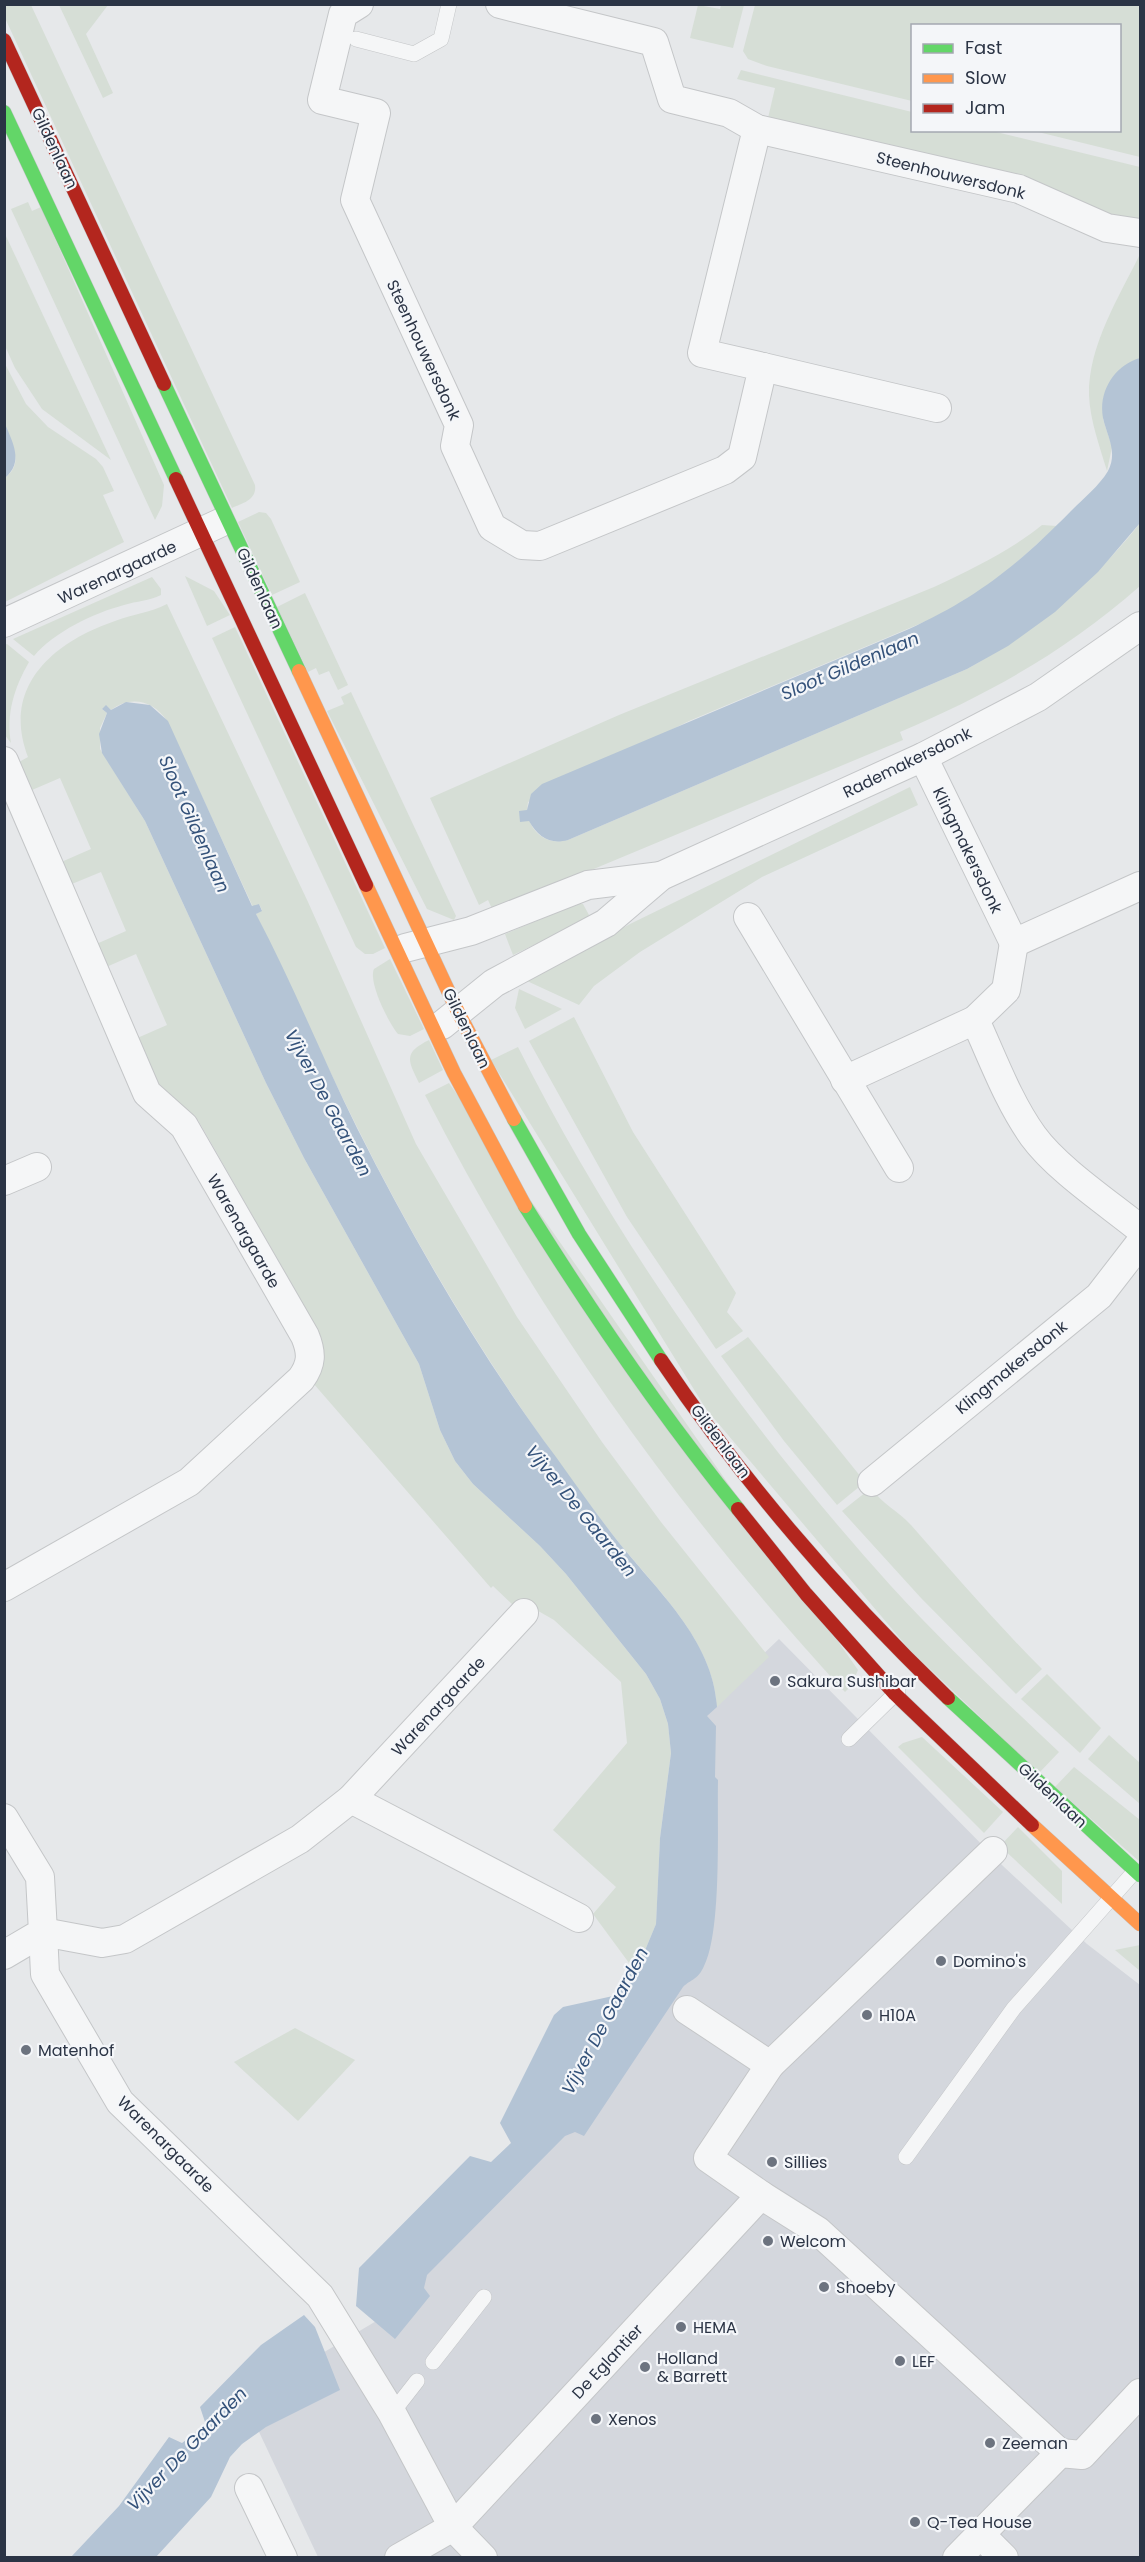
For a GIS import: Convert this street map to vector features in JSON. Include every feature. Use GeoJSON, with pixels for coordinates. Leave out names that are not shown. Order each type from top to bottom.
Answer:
{"type":"FeatureCollection","features":[{"type":"Feature","properties":{"kind":"street","name":"Steenhouwersdonk"},"geometry":{"type":"LineString","coordinates":[[359,4],[343,14],[322,100],[376,113],[355,201],[459,425],[455,446],[492,527],[505,537],[522,545],[540,546],[735,465],[742,457],[763,367]]}},
{"type":"Feature","properties":{"kind":"street","name":"Steenhouwersdonk"},"geometry":{"type":"LineString","coordinates":[[500,4],[654,42],[672,99],[729,113],[757,129],[1019,189],[1107,228],[1140,233]]}},
{"type":"Feature","properties":{"kind":"street","name":"Gildenlaan"},"geometry":{"type":"LineString","coordinates":[[4,40],[458,1012],[529,1150],[607,1277],[697,1410],[821,1567],[918,1671],[1138,1873]]}},
{"type":"Feature","properties":{"kind":"street","name":"Gildenlaan"},"geometry":{"type":"LineString","coordinates":[[4,112],[434,1032],[480,1124],[524,1204],[594,1316],[676,1433],[806,1594],[896,1694],[1111,1900],[1140,1924]]}},
{"type":"Feature","properties":{"kind":"street"},"geometry":{"type":"LineString","coordinates":[[757,129],[702,353],[937,408]]}},
{"type":"Feature","properties":{"kind":"street","name":"Warenargaarde"},"geometry":{"type":"LineString","coordinates":[[4,623],[229,519]]}},
{"type":"Feature","properties":{"kind":"street","name":"Rademakersdonk"},"geometry":{"type":"LineString","coordinates":[[434,1032],[494,983],[606,923],[662,876],[923,757],[1038,697],[1140,626]]}},
{"type":"Feature","properties":{"kind":"street","name":"Klingmakersdonk"},"geometry":{"type":"LineString","coordinates":[[923,757],[1014,943]]}},
{"type":"Feature","properties":{"kind":"street","name":"Warenargaarde"},"geometry":{"type":"LineString","coordinates":[[4,761],[147,1093],[184,1126],[305,1336],[311,1358],[308,1369],[300,1378],[189,1482],[4,1587]]}},
{"type":"Feature","properties":{"kind":"street","name":"Rademakersdonk"},"geometry":{"type":"LineString","coordinates":[[396,950],[471,930],[588,885],[662,876]]}},
{"type":"Feature","properties":{"kind":"street"},"geometry":{"type":"LineString","coordinates":[[845,1080],[975,1020],[1006,990],[1014,943],[1140,886]]}},
{"type":"Feature","properties":{"kind":"street"},"geometry":{"type":"LineString","coordinates":[[748,917],[899,1168]]}},
{"type":"Feature","properties":{"kind":"street"},"geometry":{"type":"LineString","coordinates":[[975,1020],[1020,1116],[1034,1137],[1050,1155],[1140,1229]]}},
{"type":"Feature","properties":{"kind":"street"},"geometry":{"type":"LineString","coordinates":[[4,1181],[37,1167]]}},
{"type":"Feature","properties":{"kind":"street","name":"Klingmakersdonk"},"geometry":{"type":"LineString","coordinates":[[872,1482],[1099,1296],[1140,1243]]}},
{"type":"Feature","properties":{"kind":"street","name":"Warenargaarde"},"geometry":{"type":"LineString","coordinates":[[43,1932],[102,1943],[125,1939],[300,1839],[351,1799],[524,1613]]}},
{"type":"Feature","properties":{"kind":"street"},"geometry":{"type":"LineString","coordinates":[[351,1799],[579,1918]]}},
{"type":"Feature","properties":{"kind":"street","name":"Warenargaarde"},"geometry":{"type":"LineString","coordinates":[[4,1818],[40,1877],[45,1974],[120,2102],[320,2296],[392,2413]]}},
{"type":"Feature","properties":{"kind":"street"},"geometry":{"type":"LineString","coordinates":[[993,1851],[770,2065],[708,2158],[761,2195],[818,2230],[1060,2453],[1082,2455],[1140,2392]]}},
{"type":"Feature","properties":{"kind":"street"},"geometry":{"type":"LineString","coordinates":[[4,1955],[43,1932]]}},
{"type":"Feature","properties":{"kind":"street"},"geometry":{"type":"LineString","coordinates":[[687,2010],[770,2065]]}},
{"type":"Feature","properties":{"kind":"street","name":"De Eglantier"},"geometry":{"type":"LineString","coordinates":[[399,2558],[453,2527],[761,2195]]}},
{"type":"Feature","properties":{"kind":"street"},"geometry":{"type":"LineString","coordinates":[[392,2413],[453,2527],[483,2558]]}},
{"type":"Feature","properties":{"kind":"street"},"geometry":{"type":"LineString","coordinates":[[957,2558],[1060,2453]]}},
{"type":"Feature","properties":{"kind":"street"},"geometry":{"type":"LineString","coordinates":[[249,2488],[283,2558]]}},
{"type":"Feature","properties":{"kind":"street"},"geometry":{"type":"LineString","coordinates":[[980,2534],[1004,2558]]}},
{"type":"Feature","properties":{"kind":"lane"},"geometry":{"type":"LineString","coordinates":[[356,39],[414,54],[441,39],[449,4]]}},
{"type":"Feature","properties":{"kind":"lane"},"geometry":{"type":"LineString","coordinates":[[849,1739],[918,1671]]}},
{"type":"Feature","properties":{"kind":"lane"},"geometry":{"type":"LineString","coordinates":[[906,2157],[1014,2008],[1138,1873]]}},
{"type":"Feature","properties":{"kind":"lane"},"geometry":{"type":"LineString","coordinates":[[433,2362],[484,2297]]}},
{"type":"Feature","properties":{"kind":"lane"},"geometry":{"type":"LineString","coordinates":[[392,2413],[417,2382]]}},
{"type":"Feature","properties":{"kind":"shaded area"},"geometry":{"type":"Polygon","coordinates":[[[4,5],[31,5],[255,485],[252,498],[245,502],[232,508],[5,18],[4,5]]]}},
{"type":"Feature","properties":{"kind":"shaded area"},"geometry":{"type":"Polygon","coordinates":[[[59,5],[108,5],[86,34],[113,93],[103,98],[59,5]]]}},
{"type":"Feature","properties":{"kind":"shaded area"},"geometry":{"type":"Polygon","coordinates":[[[698,5],[720,9],[721,5],[744,5],[733,48],[690,38],[698,5]]]}},
{"type":"Feature","properties":{"kind":"shaded area"},"geometry":{"type":"Polygon","coordinates":[[[755,5],[1140,5],[1140,157],[1038,132],[1121,132],[1121,24],[911,24],[911,101],[767,66],[748,59],[743,51],[755,5]]]}},
{"type":"Feature","properties":{"kind":"shaded area"},"geometry":{"type":"Polygon","coordinates":[[[741,70],[911,112],[911,132],[996,132],[1140,167],[1140,221],[1128,222],[768,118],[775,88],[737,79],[741,70]]]}},
{"type":"Feature","properties":{"kind":"shaded area"},"geometry":{"type":"Polygon","coordinates":[[[28,202],[32,211],[41,207],[164,485],[162,506],[155,520],[11,209],[28,202]]]}},
{"type":"Feature","properties":{"kind":"shaded area"},"geometry":{"type":"Polygon","coordinates":[[[4,232],[111,460],[42,409],[15,368],[5,346],[4,232]]]}},
{"type":"Feature","properties":{"kind":"shaded area"},"geometry":{"type":"Polygon","coordinates":[[[1140,254],[1140,358],[1120,369],[1103,419],[1112,447],[1107,471],[1091,414],[1090,377],[1106,322],[1140,254]]]}},
{"type":"Feature","properties":{"kind":"shaded area"},"geometry":{"type":"Polygon","coordinates":[[[4,362],[26,404],[48,427],[96,459],[103,467],[114,491],[103,495],[124,542],[5,602],[5,478],[15,465],[15,458],[4,416],[4,362]]]}},
{"type":"Feature","properties":{"kind":"shaded area"},"geometry":{"type":"Polygon","coordinates":[[[259,512],[266,513],[271,519],[300,582],[272,595],[238,522],[259,512]]]}},
{"type":"Feature","properties":{"kind":"shaded area"},"geometry":{"type":"Polygon","coordinates":[[[1140,523],[1140,586],[1084,631],[1026,669],[965,702],[900,732],[903,740],[493,911],[488,900],[479,905],[430,798],[619,715],[934,587],[1004,551],[1042,525],[1057,526],[996,581],[943,614],[689,721],[528,802],[529,819],[537,833],[551,840],[568,840],[967,669],[1014,640],[1061,604],[1104,564],[1140,523]]]}},
{"type":"Feature","properties":{"kind":"shaded area"},"geometry":{"type":"Polygon","coordinates":[[[185,576],[214,591],[230,615],[207,626],[185,576]]]}},
{"type":"Feature","properties":{"kind":"shaded area"},"geometry":{"type":"Polygon","coordinates":[[[152,577],[161,589],[161,595],[88,618],[63,631],[34,656],[13,639],[152,577]]]}},
{"type":"Feature","properties":{"kind":"shaded area"},"geometry":{"type":"Polygon","coordinates":[[[305,593],[348,685],[338,690],[329,671],[319,675],[316,668],[308,672],[277,607],[305,593]]]}},
{"type":"Feature","properties":{"kind":"shaded area"},"geometry":{"type":"Polygon","coordinates":[[[167,604],[308,902],[416,1144],[517,1317],[602,1442],[661,1522],[769,1657],[717,1707],[713,1683],[694,1638],[664,1596],[579,1491],[544,1441],[476,1340],[414,1235],[331,1074],[256,914],[262,910],[259,904],[253,907],[167,721],[156,709],[142,702],[126,703],[111,710],[106,706],[102,709],[107,713],[100,728],[100,749],[145,821],[266,1083],[304,1158],[419,1364],[440,1430],[455,1461],[473,1484],[540,1546],[566,1574],[646,1674],[660,1699],[668,1724],[671,1753],[660,1838],[656,1924],[646,1948],[632,1967],[593,1914],[616,1887],[553,1830],[627,1743],[621,1682],[554,1620],[519,1600],[514,1606],[493,1586],[491,1588],[313,1383],[295,1290],[198,1120],[192,1122],[155,1087],[135,1039],[167,1025],[136,954],[104,968],[94,945],[126,931],[101,872],[67,886],[59,863],[91,849],[60,778],[32,790],[19,762],[28,757],[21,732],[21,709],[27,689],[38,671],[71,641],[92,630],[167,604]]]}},
{"type":"Feature","properties":{"kind":"shaded area"},"geometry":{"type":"Polygon","coordinates":[[[235,627],[385,948],[373,954],[365,954],[356,947],[212,638],[235,627]]]}},
{"type":"Feature","properties":{"kind":"shaded area"},"geometry":{"type":"Polygon","coordinates":[[[7,644],[29,662],[12,701],[11,743],[4,734],[4,645],[7,644]]]}},
{"type":"Feature","properties":{"kind":"shaded area"},"geometry":{"type":"Polygon","coordinates":[[[351,692],[456,916],[454,920],[427,909],[327,711],[344,704],[341,697],[351,692]]]}},
{"type":"Feature","properties":{"kind":"shaded area"},"geometry":{"type":"Polygon","coordinates":[[[910,787],[918,805],[762,877],[640,952],[594,986],[579,1005],[527,981],[630,924],[910,787]]]}},
{"type":"Feature","properties":{"kind":"shaded area"},"geometry":{"type":"Polygon","coordinates":[[[577,904],[583,904],[589,915],[585,920],[513,955],[505,934],[577,904]]]}},
{"type":"Feature","properties":{"kind":"shaded area"},"geometry":{"type":"Polygon","coordinates":[[[390,959],[424,1029],[410,1036],[398,1034],[384,1012],[376,992],[374,969],[390,959]]]}},
{"type":"Feature","properties":{"kind":"shaded area"},"geometry":{"type":"Polygon","coordinates":[[[519,989],[562,1009],[525,1029],[515,1008],[519,989]]]}},
{"type":"Feature","properties":{"kind":"shaded area"},"geometry":{"type":"Polygon","coordinates":[[[574,1017],[633,1132],[736,1293],[727,1312],[743,1331],[716,1349],[627,1217],[529,1041],[574,1017]]]}},
{"type":"Feature","properties":{"kind":"shaded area"},"geometry":{"type":"Polygon","coordinates":[[[429,1040],[443,1070],[419,1083],[410,1058],[415,1049],[429,1040]]]}},
{"type":"Feature","properties":{"kind":"shaded area"},"geometry":{"type":"Polygon","coordinates":[[[518,1047],[597,1191],[686,1329],[734,1396],[837,1524],[911,1608],[1059,1752],[1039,1773],[909,1649],[706,1409],[491,1060],[518,1047]]]}},
{"type":"Feature","properties":{"kind":"shaded area"},"geometry":{"type":"Polygon","coordinates":[[[449,1083],[858,1670],[851,1686],[845,1692],[725,1553],[668,1481],[614,1408],[563,1332],[514,1255],[468,1176],[425,1095],[449,1083]]]}},
{"type":"Feature","properties":{"kind":"shaded area"},"geometry":{"type":"Polygon","coordinates":[[[748,1337],[865,1482],[837,1505],[784,1441],[721,1356],[748,1337]]]}},
{"type":"Feature","properties":{"kind":"shaded area"},"geometry":{"type":"Polygon","coordinates":[[[871,1488],[880,1499],[911,1525],[1042,1669],[1016,1694],[921,1598],[842,1511],[871,1488]]]}},
{"type":"Feature","properties":{"kind":"shaded area"},"geometry":{"type":"Polygon","coordinates":[[[779,1639],[1003,1866],[1087,1944],[1140,1985],[1140,2557],[318,2557],[244,2400],[388,2314],[684,1951],[699,1716],[779,1639]]]}},
{"type":"Feature","properties":{"kind":"shaded area"},"geometry":{"type":"Polygon","coordinates":[[[1047,1674],[1101,1728],[1080,1753],[1021,1699],[1047,1674]]]}},
{"type":"Feature","properties":{"kind":"shaded area"},"geometry":{"type":"Polygon","coordinates":[[[1109,1735],[1140,1763],[1140,1804],[1088,1759],[1109,1735]]]}},
{"type":"Feature","properties":{"kind":"shaded area"},"geometry":{"type":"Polygon","coordinates":[[[922,1737],[1003,1812],[984,1833],[898,1747],[922,1737]]]}},
{"type":"Feature","properties":{"kind":"shaded area"},"geometry":{"type":"Polygon","coordinates":[[[1074,1767],[1140,1820],[1140,1862],[1055,1787],[1074,1767]]]}},
{"type":"Feature","properties":{"kind":"shaded area"},"geometry":{"type":"Polygon","coordinates":[[[1018,1827],[1062,1871],[1062,1904],[1000,1846],[1018,1827]]]}},
{"type":"Feature","properties":{"kind":"shaded area"},"geometry":{"type":"Polygon","coordinates":[[[1140,1945],[1140,1971],[1115,1950],[1140,1945]]]}},
{"type":"Feature","properties":{"kind":"shaded area"},"geometry":{"type":"Polygon","coordinates":[[[295,2028],[355,2060],[298,2121],[234,2062],[295,2028]]]}},
{"type":"Feature","properties":{"kind":"water","name":"Sloot Gildenlaan"},"geometry":{"type":"Polygon","coordinates":[[[1140,358],[1140,523],[1098,572],[1055,612],[1008,646],[967,669],[568,840],[550,840],[536,831],[529,821],[520,822],[519,811],[527,810],[531,794],[542,784],[909,629],[956,605],[996,578],[1052,530],[1096,487],[1108,471],[1112,451],[1103,418],[1103,398],[1110,380],[1116,373],[1131,361],[1140,358]]]}},
{"type":"Feature","properties":{"kind":"water"},"geometry":{"type":"Polygon","coordinates":[[[5,424],[14,445],[15,459],[11,472],[5,478],[5,424]]]}},
{"type":"Feature","properties":{"kind":"water"},"geometry":{"type":"Polygon","coordinates":[[[126,702],[150,705],[168,721],[252,906],[259,904],[262,911],[256,914],[357,1128],[401,1213],[449,1297],[528,1418],[578,1488],[694,1637],[713,1682],[717,1707],[707,1716],[716,1726],[715,1777],[718,1780],[716,1903],[710,1950],[702,1971],[683,1987],[584,2136],[575,2132],[565,2136],[427,2275],[424,2288],[430,2296],[395,2339],[356,2306],[359,2268],[470,2156],[491,2162],[511,2143],[500,2123],[554,2015],[563,2007],[613,1996],[646,1948],[656,1924],[660,1838],[671,1753],[668,1724],[660,1699],[646,1674],[566,1574],[540,1546],[473,1484],[455,1461],[440,1430],[419,1364],[304,1158],[266,1083],[145,821],[102,753],[99,734],[107,713],[102,709],[106,705],[111,710],[126,702]]]}},
{"type":"Feature","properties":{"kind":"water","name":"Vijver De Gaarden"},"geometry":{"type":"Polygon","coordinates":[[[304,2315],[315,2327],[340,2390],[266,2427],[242,2444],[230,2457],[211,2497],[156,2557],[71,2557],[119,2506],[169,2437],[182,2443],[206,2425],[200,2407],[261,2345],[304,2315]]]}},
{"type":"Feature","properties":{"kind":"traffic: fast"},"geometry":{"type":"LineString","coordinates":[[4,112],[176,479]]}},
{"type":"Feature","properties":{"kind":"traffic: fast"},"geometry":{"type":"LineString","coordinates":[[164,384],[299,671]]}},
{"type":"Feature","properties":{"kind":"traffic: fast"},"geometry":{"type":"LineString","coordinates":[[514,1119],[579,1234],[661,1360]]}},
{"type":"Feature","properties":{"kind":"traffic: fast"},"geometry":{"type":"LineString","coordinates":[[525,1206],[627,1361],[738,1509]]}},
{"type":"Feature","properties":{"kind":"traffic: fast"},"geometry":{"type":"LineString","coordinates":[[948,1698],[1140,1875]]}},
{"type":"Feature","properties":{"kind":"traffic: slow"},"geometry":{"type":"LineString","coordinates":[[299,671],[458,1012],[514,1119]]}},
{"type":"Feature","properties":{"kind":"traffic: slow"},"geometry":{"type":"LineString","coordinates":[[366,885],[454,1073],[525,1206]]}},
{"type":"Feature","properties":{"kind":"traffic: slow"},"geometry":{"type":"LineString","coordinates":[[1032,1825],[1140,1924]]}},
{"type":"Feature","properties":{"kind":"traffic: jam"},"geometry":{"type":"LineString","coordinates":[[4,40],[164,384]]}},
{"type":"Feature","properties":{"kind":"traffic: jam"},"geometry":{"type":"LineString","coordinates":[[176,479],[366,885]]}},
{"type":"Feature","properties":{"kind":"traffic: jam"},"geometry":{"type":"LineString","coordinates":[[661,1360],[760,1494],[832,1578],[948,1698]]}},
{"type":"Feature","properties":{"kind":"traffic: jam"},"geometry":{"type":"LineString","coordinates":[[738,1509],[806,1594],[895,1694],[1032,1825]]}},
{"type":"Feature","properties":{"kind":"place","name":"Sakura Sushibar"},"geometry":{"type":"Point","coordinates":[775,1681]}},
{"type":"Feature","properties":{"kind":"place","name":"Domino's"},"geometry":{"type":"Point","coordinates":[941,1961]}},
{"type":"Feature","properties":{"kind":"place","name":"H10A"},"geometry":{"type":"Point","coordinates":[867,2015]}},
{"type":"Feature","properties":{"kind":"place","name":"Matenhof"},"geometry":{"type":"Point","coordinates":[26,2050]}},
{"type":"Feature","properties":{"kind":"place","name":"Sillies"},"geometry":{"type":"Point","coordinates":[772,2162]}},
{"type":"Feature","properties":{"kind":"place","name":"Welcom"},"geometry":{"type":"Point","coordinates":[768,2241]}},
{"type":"Feature","properties":{"kind":"place","name":"Shoeby"},"geometry":{"type":"Point","coordinates":[824,2287]}},
{"type":"Feature","properties":{"kind":"place","name":"HEMA"},"geometry":{"type":"Point","coordinates":[681,2327]}},
{"type":"Feature","properties":{"kind":"place","name":"LEF"},"geometry":{"type":"Point","coordinates":[900,2361]}},
{"type":"Feature","properties":{"kind":"place","name":"Holland & Barrett"},"geometry":{"type":"Point","coordinates":[645,2367]}},
{"type":"Feature","properties":{"kind":"place","name":"Xenos"},"geometry":{"type":"Point","coordinates":[596,2419]}},
{"type":"Feature","properties":{"kind":"place","name":"Zeeman"},"geometry":{"type":"Point","coordinates":[990,2443]}},
{"type":"Feature","properties":{"kind":"place","name":"Q-Tea House"},"geometry":{"type":"Point","coordinates":[915,2522]}}]}
